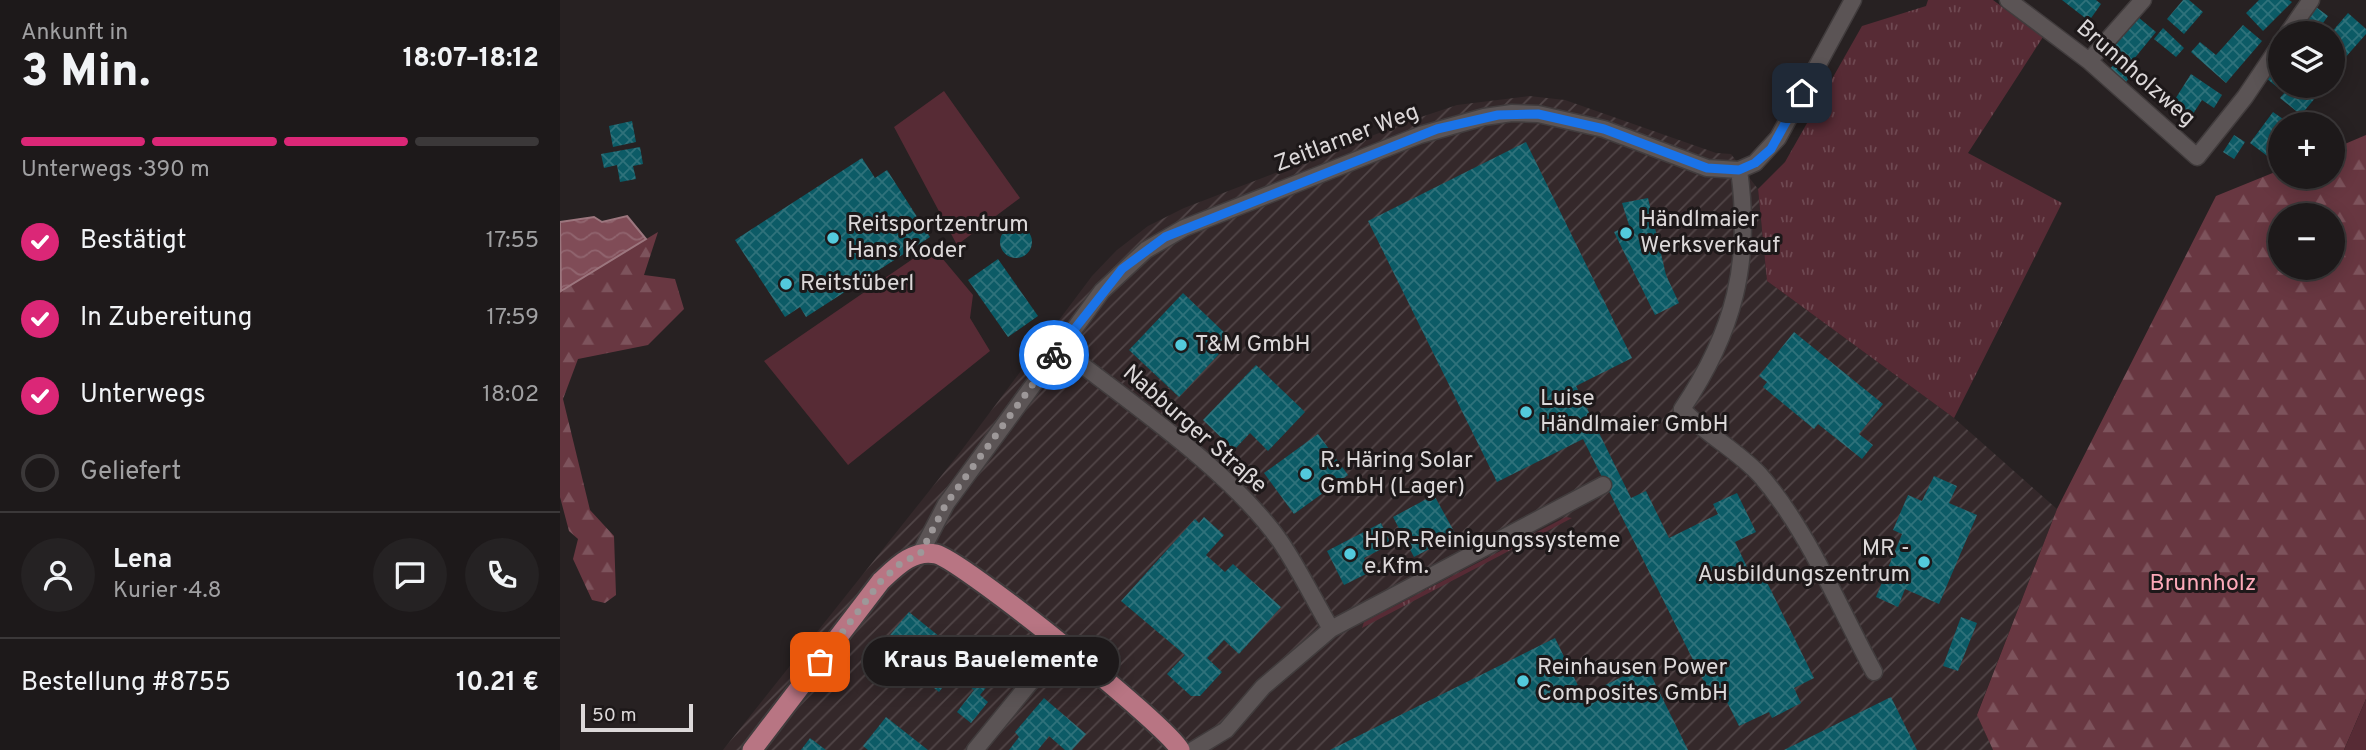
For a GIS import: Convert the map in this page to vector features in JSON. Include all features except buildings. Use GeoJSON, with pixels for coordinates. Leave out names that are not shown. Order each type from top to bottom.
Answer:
{"type":"FeatureCollection","features":[{"type":"Feature","properties":{"kind":"main road"},"geometry":{"type":"LineString","coordinates":[[752,750],[881,581],[902,562],[920,554],[935,554],[956,563],[1144,713],[1176,742],[1180,750]]}},
{"type":"Feature","properties":{"kind":"street"},"geometry":{"type":"LineString","coordinates":[[1853,0],[1778,138],[1755,163],[1739,170],[1744,236],[1740,278],[1730,316],[1715,354],[1682,409],[1748,464],[1774,492],[1792,518],[1874,672]]}},
{"type":"Feature","properties":{"kind":"street","name":"Brunnholzweg"},"geometry":{"type":"LineString","coordinates":[[2008,0],[2089,61],[2197,158],[2268,63]]}},
{"type":"Feature","properties":{"kind":"street"},"geometry":{"type":"LineString","coordinates":[[2089,61],[2143,0]]}},
{"type":"Feature","properties":{"kind":"street"},"geometry":{"type":"LineString","coordinates":[[2296,21],[2311,0]]}},
{"type":"Feature","properties":{"kind":"street","name":"Zeitlarner Weg"},"geometry":{"type":"LineString","coordinates":[[920,554],[946,504],[1060,348],[1122,269],[1165,237],[1454,123],[1512,113],[1560,118],[1604,129],[1707,168],[1739,170]]}},
{"type":"Feature","properties":{"kind":"street","name":"Nabburger Straße"},"geometry":{"type":"LineString","coordinates":[[1060,348],[1166,432],[1251,508],[1280,542],[1331,629]]}},
{"type":"Feature","properties":{"kind":"street"},"geometry":{"type":"LineString","coordinates":[[1193,750],[1226,730],[1263,687],[1331,629],[1603,485]]}},
{"type":"Feature","properties":{"kind":"street"},"geometry":{"type":"LineString","coordinates":[[975,750],[1061,645]]}},
{"type":"Feature","properties":{"kind":"shaded area"},"geometry":{"type":"Polygon","coordinates":[[[1529,96],[1565,100],[1716,153],[1731,154],[1758,189],[1767,281],[1954,418],[2057,509],[1977,714],[1993,750],[723,750],[961,451],[1092,276],[1117,250],[1148,226],[1184,208],[1418,118],[1457,105],[1529,96]]]}},
{"type":"Feature","properties":{"kind":"green space"},"geometry":{"type":"Polygon","coordinates":[[[1928,0],[1993,0],[2043,37],[1968,153],[2062,203],[1954,418],[1767,281],[1758,189],[1785,162],[1862,26],[1926,6],[1928,0]]]}},
{"type":"Feature","properties":{"kind":"green space"},"geometry":{"type":"Polygon","coordinates":[[[944,91],[1020,198],[957,245],[894,127],[944,91]]]}},
{"type":"Feature","properties":{"kind":"green space","name":"Brunnholz"},"geometry":{"type":"Polygon","coordinates":[[[2366,135],[2366,699],[2344,750],[1993,750],[1977,715],[2057,509],[2216,196],[2268,175],[2268,189],[2345,189],[2345,144],[2366,135]]]}},
{"type":"Feature","properties":{"kind":"green space"},"geometry":{"type":"Polygon","coordinates":[[[658,232],[644,275],[675,279],[684,309],[648,345],[578,359],[563,399],[590,510],[614,536],[616,595],[605,603],[592,600],[573,559],[578,539],[569,531],[560,497],[560,288],[561,290],[658,232]]]}},
{"type":"Feature","properties":{"kind":"green space"},"geometry":{"type":"Polygon","coordinates":[[[917,256],[942,258],[973,295],[970,318],[990,351],[848,465],[764,361],[917,256]]]}},
{"type":"Feature","properties":{"kind":"green space"},"geometry":{"type":"Polygon","coordinates":[[[1566,517],[1572,518],[1362,628],[1364,622],[1566,517]]]}},
{"type":"Feature","properties":{"kind":"green space"},"geometry":{"type":"Polygon","coordinates":[[[2366,699],[2366,750],[2344,750],[2366,699]]]}},
{"type":"Feature","properties":{"kind":"water"},"geometry":{"type":"Polygon","coordinates":[[[627,216],[646,239],[561,291],[560,222],[594,217],[602,222],[627,216]]]}},
{"type":"Feature","properties":{"kind":"way so far"},"geometry":{"type":"LineString","coordinates":[[820,662],[881,581],[902,562],[920,554],[946,504],[1054,355]]}},
{"type":"Feature","properties":{"kind":"place","name":"Händlmaier Werksverkauf"},"geometry":{"type":"Point","coordinates":[1626,233]}},
{"type":"Feature","properties":{"kind":"place","name":"Reitsportzentrum Hans Koder"},"geometry":{"type":"Point","coordinates":[833,238]}},
{"type":"Feature","properties":{"kind":"place","name":"Reitstüberl"},"geometry":{"type":"Point","coordinates":[786,284]}},
{"type":"Feature","properties":{"kind":"place","name":"T&M GmbH"},"geometry":{"type":"Point","coordinates":[1181,345]}},
{"type":"Feature","properties":{"kind":"place","name":"Luise Händlmaier GmbH"},"geometry":{"type":"Point","coordinates":[1526,412]}},
{"type":"Feature","properties":{"kind":"place","name":"R. Häring Solar GmbH (Lager)"},"geometry":{"type":"Point","coordinates":[1306,474]}},
{"type":"Feature","properties":{"kind":"place","name":"HDR-Reinigungssysteme e.Kfm."},"geometry":{"type":"Point","coordinates":[1350,554]}},
{"type":"Feature","properties":{"kind":"place","name":"MR - Ausbildungszentrum"},"geometry":{"type":"Point","coordinates":[1924,562]}},
{"type":"Feature","properties":{"kind":"place","name":"Kraus Bauelemente"},"geometry":{"type":"Point","coordinates":[820,662]}},
{"type":"Feature","properties":{"kind":"place","name":"Reinhausen Power Composites GmbH"},"geometry":{"type":"Point","coordinates":[1523,681]}},
{"type":"Feature","properties":{"kind":"route"},"geometry":{"type":"LineString","coordinates":[[1054,355],[1122,269],[1165,237],[1454,123],[1512,113],[1538,114],[1604,129],[1707,168],[1739,170],[1755,163],[1771,149],[1802,93]]}}]}
